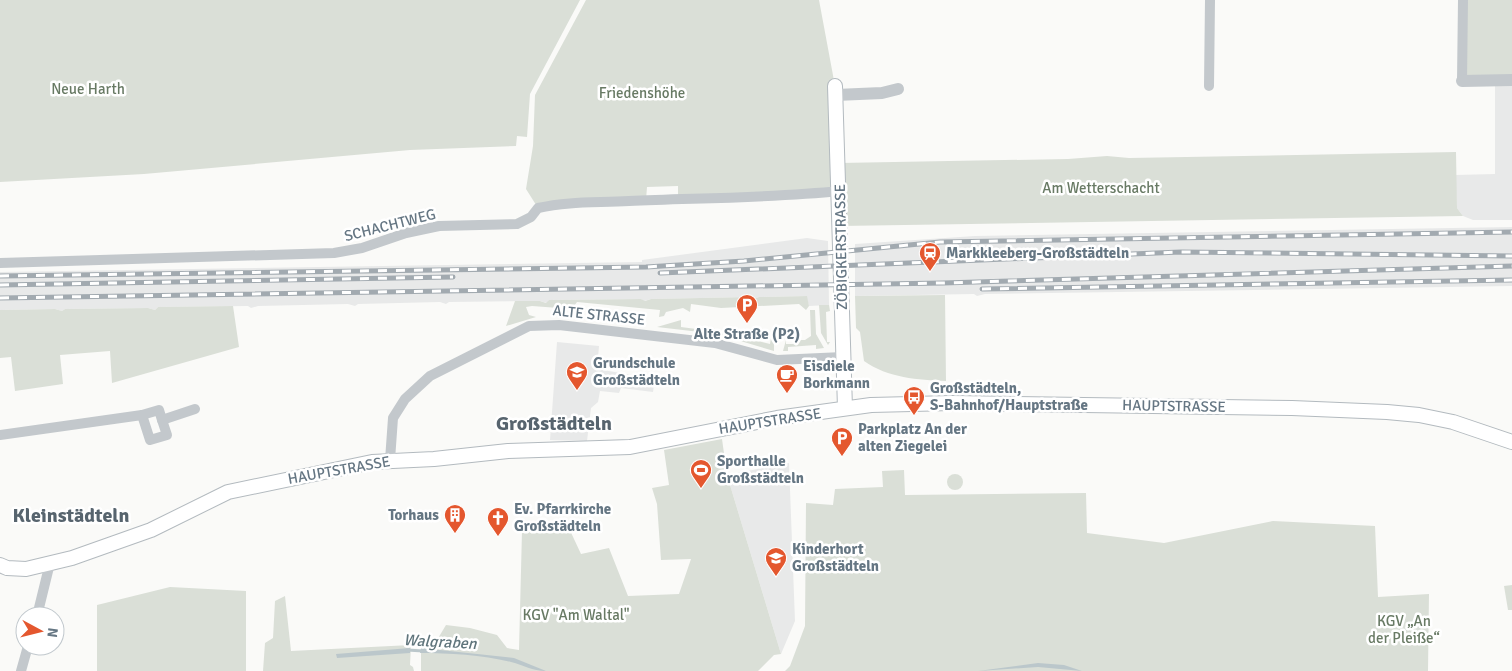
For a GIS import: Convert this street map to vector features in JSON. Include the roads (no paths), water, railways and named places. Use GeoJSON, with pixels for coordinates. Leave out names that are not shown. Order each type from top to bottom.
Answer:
{"type":"FeatureCollection","features":[{"type":"Feature","properties":{"kind":"main road","name":"ZÖBIGKERSTRASSE"},"geometry":{"type":"LineString","coordinates":[[836,91],[845,408]]}},
{"type":"Feature","properties":{"kind":"main road","name":"HAUPTSTRASSE"},"geometry":{"type":"LineString","coordinates":[[0,565],[14,561],[46,563],[88,553],[151,530],[228,492],[390,460],[508,451],[630,447],[777,418],[845,408],[952,403],[1292,408],[1387,412],[1419,415],[1453,422],[1512,442]]}},
{"type":"Feature","properties":{"kind":"street"},"geometry":{"type":"LineString","coordinates":[[1209,86],[1210,0]]}},
{"type":"Feature","properties":{"kind":"street"},"geometry":{"type":"LineString","coordinates":[[1463,0],[1462,81],[1512,80]]}},
{"type":"Feature","properties":{"kind":"street"},"geometry":{"type":"LineString","coordinates":[[836,91],[882,93],[898,89]]}},
{"type":"Feature","properties":{"kind":"street","name":"SCHACHTWEG"},"geometry":{"type":"LineString","coordinates":[[0,263],[334,253],[362,248],[406,233],[439,226],[517,224],[531,217],[538,208],[555,204],[580,201],[618,202],[840,191]]}},
{"type":"Feature","properties":{"kind":"street","name":"ALTE STRASSE"},"geometry":{"type":"LineString","coordinates":[[390,460],[393,418],[405,399],[430,376],[529,326],[560,325],[715,342],[777,360],[843,357]]}},
{"type":"Feature","properties":{"kind":"street"},"geometry":{"type":"LineString","coordinates":[[0,435],[142,415],[159,410],[167,435],[150,440],[142,415]]}},
{"type":"Feature","properties":{"kind":"street"},"geometry":{"type":"LineString","coordinates":[[162,420],[195,410]]}},
{"type":"Feature","properties":{"kind":"street"},"geometry":{"type":"LineString","coordinates":[[39,606],[46,563]]}},
{"type":"Feature","properties":{"kind":"street"},"geometry":{"type":"LineString","coordinates":[[21,671],[25,656]]}},
{"type":"Feature","properties":{"kind":"waterway","name":"Walgraben"},"geometry":{"type":"LineString","coordinates":[[407,650],[423,651]]}},
{"type":"Feature","properties":{"kind":"railway"},"geometry":{"type":"LineString","coordinates":[[0,276],[646,267],[744,261],[940,242],[1512,232]]}},
{"type":"Feature","properties":{"kind":"railway"},"geometry":{"type":"LineString","coordinates":[[660,273],[1181,252],[1512,256]]}},
{"type":"Feature","properties":{"kind":"railway"},"geometry":{"type":"LineString","coordinates":[[0,298],[943,283],[1512,266]]}},
{"type":"Feature","properties":{"kind":"railway"},"geometry":{"type":"LineString","coordinates":[[0,285],[453,277]]}},
{"type":"Feature","properties":{"kind":"railway"},"geometry":{"type":"LineString","coordinates":[[982,289],[1512,280]]}},
{"type":"Feature","properties":{"kind":"place","name":"Markkleeberg-Großstädteln"},"geometry":{"type":"Point","coordinates":[930,272]}},
{"type":"Feature","properties":{"kind":"place","name":"Alte Straße (P2)"},"geometry":{"type":"Point","coordinates":[747,324]}},
{"type":"Feature","properties":{"kind":"place","name":"Grundschule Großstädteln"},"geometry":{"type":"Point","coordinates":[577,391]}},
{"type":"Feature","properties":{"kind":"place","name":"Eisdiele Borkmann"},"geometry":{"type":"Point","coordinates":[787,394]}},
{"type":"Feature","properties":{"kind":"place","name":"Großstädteln, S-Bahnhof/Hauptstraße"},"geometry":{"type":"Point","coordinates":[914,416]}},
{"type":"Feature","properties":{"kind":"place","name":"Parkplatz An der alten Ziegelei"},"geometry":{"type":"Point","coordinates":[842,457]}},
{"type":"Feature","properties":{"kind":"place","name":"Sporthalle Großstädteln"},"geometry":{"type":"Point","coordinates":[701,489]}},
{"type":"Feature","properties":{"kind":"place","name":"Torhaus"},"geometry":{"type":"Point","coordinates":[455,534]}},
{"type":"Feature","properties":{"kind":"place","name":"Ev. Pfarrkirche Großstädteln"},"geometry":{"type":"Point","coordinates":[498,537]}},
{"type":"Feature","properties":{"kind":"place","name":"Kinderhort Großstädteln"},"geometry":{"type":"Point","coordinates":[776,577]}},
{"type":"Feature","properties":{"kind":"district","name":"Großstädteln"},"geometry":{"type":"Point","coordinates":[554,423]}},
{"type":"Feature","properties":{"kind":"district","name":"Kleinstädteln"},"geometry":{"type":"Point","coordinates":[71,515]}},
{"type":"Feature","properties":{"kind":"park label","name":"Neue Harth"},"geometry":{"type":"Point","coordinates":[88,89]}},
{"type":"Feature","properties":{"kind":"park label","name":"Friedenshöhe"},"geometry":{"type":"Point","coordinates":[642,93]}},
{"type":"Feature","properties":{"kind":"park label","name":"Am Wetterschacht"},"geometry":{"type":"Point","coordinates":[1101,188]}},
{"type":"Feature","properties":{"kind":"park label","name":"KGV \"Am Waltal\""},"geometry":{"type":"Point","coordinates":[576,615]}},
{"type":"Feature","properties":{"kind":"park label","name":"KGV „An der Pleiße“"},"geometry":{"type":"Point","coordinates":[1404,630]}}]}
